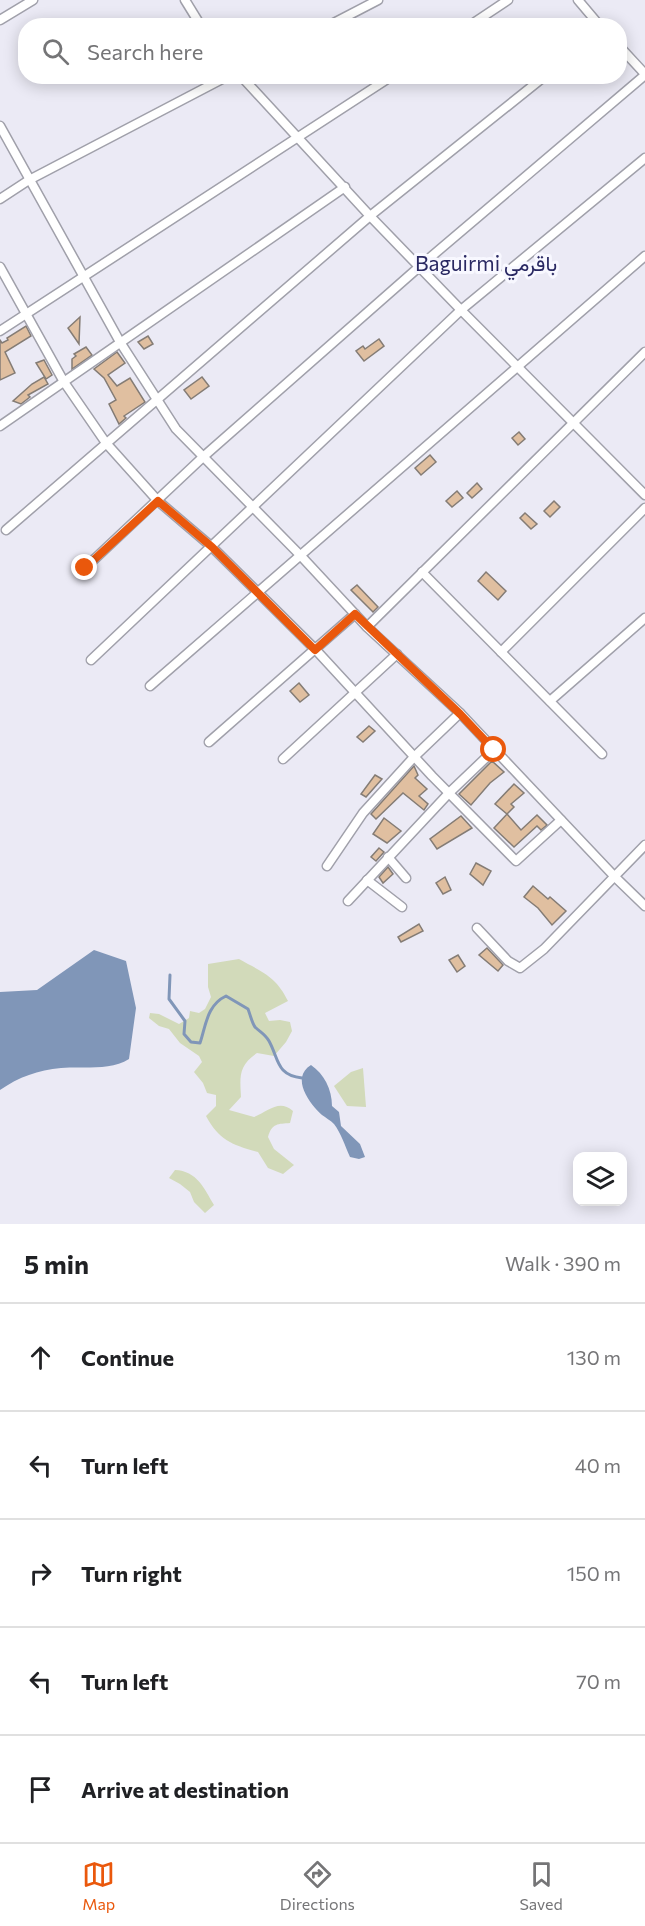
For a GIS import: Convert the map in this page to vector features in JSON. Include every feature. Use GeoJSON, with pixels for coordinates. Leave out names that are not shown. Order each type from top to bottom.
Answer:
{"type":"FeatureCollection","features":[{"type":"Feature","properties":{"kind":"street"},"geometry":{"type":"LineString","coordinates":[[0,20],[33,0]]}},
{"type":"Feature","properties":{"kind":"street"},"geometry":{"type":"LineString","coordinates":[[185,0],[196,18]]}},
{"type":"Feature","properties":{"kind":"street"},"geometry":{"type":"LineString","coordinates":[[343,18],[378,0]]}},
{"type":"Feature","properties":{"kind":"street"},"geometry":{"type":"LineString","coordinates":[[481,18],[508,0]]}},
{"type":"Feature","properties":{"kind":"street"},"geometry":{"type":"LineString","coordinates":[[578,0],[593,18]]}},
{"type":"Feature","properties":{"kind":"street"},"geometry":{"type":"LineString","coordinates":[[85,568],[203,457],[419,267],[645,75],[627,55]]}},
{"type":"Feature","properties":{"kind":"street"},"geometry":{"type":"LineString","coordinates":[[0,200],[29,180],[213,84]]}},
{"type":"Feature","properties":{"kind":"street"},"geometry":{"type":"LineString","coordinates":[[248,84],[419,267],[645,495]]}},
{"type":"Feature","properties":{"kind":"street"},"geometry":{"type":"LineString","coordinates":[[0,331],[380,84]]}},
{"type":"Feature","properties":{"kind":"street"},"geometry":{"type":"LineString","coordinates":[[6,530],[370,216],[535,84]]}},
{"type":"Feature","properties":{"kind":"street"},"geometry":{"type":"LineString","coordinates":[[0,126],[120,342],[176,429],[367,627],[460,714],[645,906]]}},
{"type":"Feature","properties":{"kind":"street"},"geometry":{"type":"LineString","coordinates":[[91,660],[461,310],[645,158]]}},
{"type":"Feature","properties":{"kind":"street"},"geometry":{"type":"LineString","coordinates":[[0,426],[345,187]]}},
{"type":"Feature","properties":{"kind":"street"},"geometry":{"type":"LineString","coordinates":[[150,686],[645,256]]}},
{"type":"Feature","properties":{"kind":"street"},"geometry":{"type":"LineString","coordinates":[[0,267],[64,381],[106,443],[158,501],[212,547],[315,650],[414,757],[516,861],[561,820]]}},
{"type":"Feature","properties":{"kind":"street"},"geometry":{"type":"LineString","coordinates":[[367,627],[645,352]]}},
{"type":"Feature","properties":{"kind":"street"},"geometry":{"type":"LineString","coordinates":[[501,652],[645,508]]}},
{"type":"Feature","properties":{"kind":"street"},"geometry":{"type":"LineString","coordinates":[[422,572],[602,754]]}},
{"type":"Feature","properties":{"kind":"street"},"geometry":{"type":"LineString","coordinates":[[209,742],[355,614]]}},
{"type":"Feature","properties":{"kind":"street"},"geometry":{"type":"LineString","coordinates":[[550,701],[645,618]]}},
{"type":"Feature","properties":{"kind":"street"},"geometry":{"type":"LineString","coordinates":[[283,759],[397,654]]}},
{"type":"Feature","properties":{"kind":"street"},"geometry":{"type":"LineString","coordinates":[[327,866],[363,813],[414,757],[460,714]]}},
{"type":"Feature","properties":{"kind":"street"},"geometry":{"type":"LineString","coordinates":[[348,901],[449,793],[494,750]]}},
{"type":"Feature","properties":{"kind":"street"},"geometry":{"type":"LineString","coordinates":[[477,928],[508,962],[520,968],[544,949],[645,844]]}},
{"type":"Feature","properties":{"kind":"street"},"geometry":{"type":"LineString","coordinates":[[388,857],[406,878]]}},
{"type":"Feature","properties":{"kind":"street"},"geometry":{"type":"LineString","coordinates":[[366,880],[402,907]]}},
{"type":"Feature","properties":{"kind":"green space"},"geometry":{"type":"Polygon","coordinates":[[[239,959],[261,971],[279,986],[288,1001],[265,1013],[269,1021],[290,1022],[292,1031],[274,1056],[257,1053],[246,1063],[241,1078],[241,1097],[229,1110],[254,1117],[278,1106],[293,1111],[290,1123],[276,1125],[271,1129],[268,1137],[274,1149],[294,1165],[283,1174],[268,1168],[258,1152],[234,1144],[216,1131],[206,1116],[216,1106],[216,1095],[207,1093],[203,1083],[194,1072],[202,1062],[199,1056],[180,1043],[169,1029],[159,1026],[149,1018],[150,1013],[159,1014],[179,1024],[189,1018],[190,1011],[199,1013],[205,1009],[211,997],[208,987],[208,964],[239,959]]]}},
{"type":"Feature","properties":{"kind":"green space"},"geometry":{"type":"Polygon","coordinates":[[[363,1068],[366,1107],[347,1106],[334,1086],[351,1072],[363,1068]]]}},
{"type":"Feature","properties":{"kind":"green space"},"geometry":{"type":"Polygon","coordinates":[[[175,1170],[183,1171],[194,1177],[203,1187],[214,1205],[205,1213],[194,1202],[190,1192],[169,1178],[175,1170]]]}},
{"type":"Feature","properties":{"kind":"water"},"geometry":{"type":"Polygon","coordinates":[[[94,950],[126,961],[136,1008],[129,1059],[105,1067],[44,1070],[14,1081],[0,1090],[0,992],[37,990],[94,950]]]}},
{"type":"Feature","properties":{"kind":"water"},"geometry":{"type":"Polygon","coordinates":[[[311,1065],[326,1082],[331,1094],[332,1106],[339,1112],[341,1126],[360,1144],[365,1157],[359,1159],[350,1157],[334,1124],[322,1115],[308,1098],[302,1084],[302,1077],[311,1065]]]}},
{"type":"Feature","properties":{"kind":"building"},"geometry":{"type":"Polygon","coordinates":[[[80,317],[79,344],[68,328],[80,317]]]}},
{"type":"Feature","properties":{"kind":"building"},"geometry":{"type":"Polygon","coordinates":[[[26,326],[31,336],[5,352],[15,373],[0,380],[0,340],[2,343],[8,340],[7,338],[26,326]]]}},
{"type":"Feature","properties":{"kind":"building"},"geometry":{"type":"Polygon","coordinates":[[[148,336],[153,344],[144,349],[138,342],[148,336]]]}},
{"type":"Feature","properties":{"kind":"building"},"geometry":{"type":"Polygon","coordinates":[[[379,339],[384,346],[364,361],[356,351],[363,346],[365,349],[379,339]]]}},
{"type":"Feature","properties":{"kind":"building"},"geometry":{"type":"Polygon","coordinates":[[[86,347],[92,355],[72,369],[72,359],[76,356],[74,354],[86,347]]]}},
{"type":"Feature","properties":{"kind":"building"},"geometry":{"type":"Polygon","coordinates":[[[117,352],[125,363],[108,375],[117,386],[130,378],[145,402],[124,416],[126,418],[119,424],[109,404],[116,400],[104,378],[94,369],[117,352]]]}},
{"type":"Feature","properties":{"kind":"building"},"geometry":{"type":"Polygon","coordinates":[[[44,360],[52,375],[46,379],[36,363],[44,360]]]}},
{"type":"Feature","properties":{"kind":"building"},"geometry":{"type":"Polygon","coordinates":[[[44,377],[48,384],[28,395],[30,397],[21,404],[13,401],[32,384],[44,377]]]}},
{"type":"Feature","properties":{"kind":"building"},"geometry":{"type":"Polygon","coordinates":[[[202,377],[209,386],[191,399],[184,390],[202,377]]]}},
{"type":"Feature","properties":{"kind":"building"},"geometry":{"type":"Polygon","coordinates":[[[519,432],[525,439],[518,445],[512,438],[519,432]]]}},
{"type":"Feature","properties":{"kind":"building"},"geometry":{"type":"Polygon","coordinates":[[[430,455],[436,462],[421,475],[415,468],[430,455]]]}},
{"type":"Feature","properties":{"kind":"building"},"geometry":{"type":"Polygon","coordinates":[[[477,483],[482,489],[472,498],[467,493],[477,483]]]}},
{"type":"Feature","properties":{"kind":"building"},"geometry":{"type":"Polygon","coordinates":[[[457,491],[463,498],[452,507],[446,501],[457,491]]]}},
{"type":"Feature","properties":{"kind":"building"},"geometry":{"type":"Polygon","coordinates":[[[554,501],[560,507],[550,517],[544,511],[554,501]]]}},
{"type":"Feature","properties":{"kind":"building"},"geometry":{"type":"Polygon","coordinates":[[[525,513],[537,524],[531,529],[520,518],[525,513]]]}},
{"type":"Feature","properties":{"kind":"building"},"geometry":{"type":"Polygon","coordinates":[[[486,572],[506,591],[498,600],[478,581],[486,572]]]}},
{"type":"Feature","properties":{"kind":"building"},"geometry":{"type":"Polygon","coordinates":[[[357,585],[378,607],[373,612],[351,590],[357,585]]]}},
{"type":"Feature","properties":{"kind":"building"},"geometry":{"type":"Polygon","coordinates":[[[299,683],[309,695],[300,702],[290,691],[299,683]]]}},
{"type":"Feature","properties":{"kind":"building"},"geometry":{"type":"Polygon","coordinates":[[[369,726],[375,731],[363,742],[357,737],[369,726]]]}},
{"type":"Feature","properties":{"kind":"building"},"geometry":{"type":"Polygon","coordinates":[[[492,761],[504,772],[490,783],[471,805],[459,794],[492,761]]]}},
{"type":"Feature","properties":{"kind":"building"},"geometry":{"type":"Polygon","coordinates":[[[414,766],[418,775],[415,778],[427,789],[419,796],[428,804],[424,810],[403,793],[376,819],[371,814],[414,766]]]}},
{"type":"Feature","properties":{"kind":"building"},"geometry":{"type":"Polygon","coordinates":[[[375,775],[382,779],[366,797],[361,794],[375,775]]]}},
{"type":"Feature","properties":{"kind":"building"},"geometry":{"type":"Polygon","coordinates":[[[514,784],[524,793],[511,804],[514,807],[507,814],[495,804],[514,784]]]}},
{"type":"Feature","properties":{"kind":"building"},"geometry":{"type":"Polygon","coordinates":[[[507,814],[521,830],[537,815],[547,825],[541,830],[537,826],[514,847],[494,828],[507,814]]]}},
{"type":"Feature","properties":{"kind":"building"},"geometry":{"type":"Polygon","coordinates":[[[461,816],[472,828],[437,849],[430,839],[461,816]]]}},
{"type":"Feature","properties":{"kind":"building"},"geometry":{"type":"Polygon","coordinates":[[[384,818],[401,831],[387,843],[373,834],[384,818]]]}},
{"type":"Feature","properties":{"kind":"building"},"geometry":{"type":"Polygon","coordinates":[[[379,848],[384,852],[376,861],[371,857],[379,848]]]}},
{"type":"Feature","properties":{"kind":"building"},"geometry":{"type":"Polygon","coordinates":[[[476,863],[491,871],[483,885],[470,874],[476,863]]]}},
{"type":"Feature","properties":{"kind":"building"},"geometry":{"type":"Polygon","coordinates":[[[388,867],[393,874],[383,883],[379,877],[388,867]]]}},
{"type":"Feature","properties":{"kind":"building"},"geometry":{"type":"Polygon","coordinates":[[[445,877],[451,890],[443,894],[436,883],[445,877]]]}},
{"type":"Feature","properties":{"kind":"building"},"geometry":{"type":"Polygon","coordinates":[[[533,886],[566,911],[552,925],[538,908],[524,897],[533,886]]]}},
{"type":"Feature","properties":{"kind":"building"},"geometry":{"type":"Polygon","coordinates":[[[419,924],[423,931],[401,942],[398,937],[419,924]]]}},
{"type":"Feature","properties":{"kind":"building"},"geometry":{"type":"Polygon","coordinates":[[[487,948],[503,965],[498,971],[479,955],[487,948]]]}},
{"type":"Feature","properties":{"kind":"building"},"geometry":{"type":"Polygon","coordinates":[[[458,955],[465,966],[457,972],[449,960],[458,955]]]}},
{"type":"Feature","properties":{"kind":"waterway"},"geometry":{"type":"LineString","coordinates":[[170,975],[169,999],[185,1021],[184,1034],[191,1042],[200,1043],[211,1010],[226,996],[248,1009],[255,1027],[267,1039],[283,1070],[302,1078]]}},
{"type":"Feature","properties":{"kind":"district","name":"Baguirmi باقرمي"},"geometry":{"type":"Point","coordinates":[486,262]}},
{"type":"Feature","properties":{"kind":"route"},"geometry":{"type":"LineString","coordinates":[[85,568],[158,501],[212,547],[315,650],[355,614],[460,714],[494,750]]}}]}
